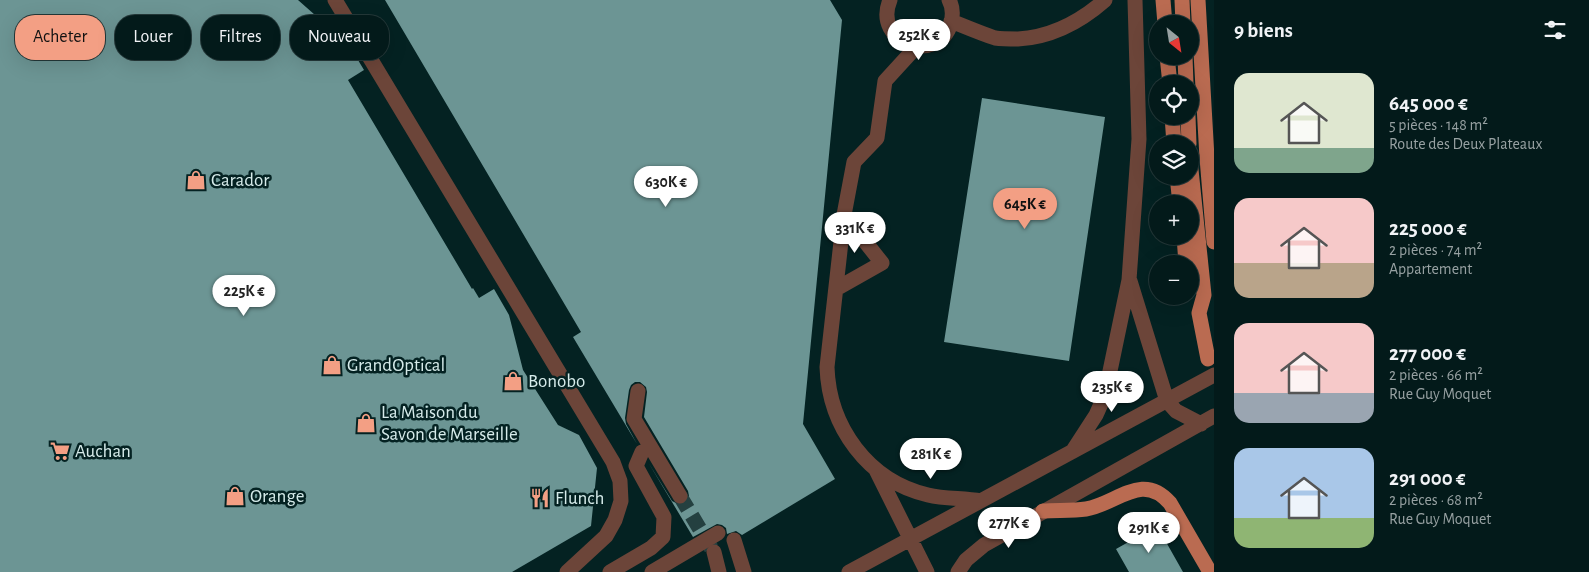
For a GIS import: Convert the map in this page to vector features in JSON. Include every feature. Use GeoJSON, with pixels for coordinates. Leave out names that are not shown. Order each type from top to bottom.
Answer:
{"type":"FeatureCollection","features":[{"type":"Feature","properties":{"kind":"main road"},"geometry":{"type":"LineString","coordinates":[[1163,0],[1164,15]]}},
{"type":"Feature","properties":{"kind":"main road"},"geometry":{"type":"LineString","coordinates":[[1182,0],[1183,15]]}},
{"type":"Feature","properties":{"kind":"main road"},"geometry":{"type":"LineString","coordinates":[[1198,0],[1214,242]]}},
{"type":"Feature","properties":{"kind":"main road"},"geometry":{"type":"LineString","coordinates":[[1193,185],[1204,295],[1199,313]]}},
{"type":"Feature","properties":{"kind":"main road"},"geometry":{"type":"LineString","coordinates":[[1195,305],[1199,313],[1208,358]]}},
{"type":"Feature","properties":{"kind":"main road"},"geometry":{"type":"LineString","coordinates":[[1043,511],[1085,509],[1102,505],[1131,490],[1142,489],[1157,492],[1170,503],[1210,572]]}},
{"type":"Feature","properties":{"kind":"street"},"geometry":{"type":"LineString","coordinates":[[336,0],[613,462],[620,481],[621,501],[615,520],[606,536],[567,572]]}},
{"type":"Feature","properties":{"kind":"street"},"geometry":{"type":"LineString","coordinates":[[890,0],[887,12],[888,22],[892,31],[898,39],[907,44],[917,46],[936,42],[946,33],[951,21],[952,12],[949,0]]}},
{"type":"Feature","properties":{"kind":"street"},"geometry":{"type":"LineString","coordinates":[[951,21],[997,38],[1026,38],[1045,35],[1072,25],[1090,13],[1104,0]]}},
{"type":"Feature","properties":{"kind":"street"},"geometry":{"type":"LineString","coordinates":[[1072,452],[1096,415],[1105,395],[1129,280],[1139,138],[1135,0]]}},
{"type":"Feature","properties":{"kind":"street"},"geometry":{"type":"LineString","coordinates":[[917,46],[886,81],[877,138],[854,162],[844,215],[827,381],[843,430],[858,452],[876,470],[900,485],[928,495],[981,501]]}},
{"type":"Feature","properties":{"kind":"street"},"geometry":{"type":"LineString","coordinates":[[836,289],[882,263],[844,215]]}},
{"type":"Feature","properties":{"kind":"street"},"geometry":{"type":"LineString","coordinates":[[1129,280],[1167,401],[1176,411],[1207,420]]}},
{"type":"Feature","properties":{"kind":"street"},"geometry":{"type":"LineString","coordinates":[[848,572],[1214,375]]}},
{"type":"Feature","properties":{"kind":"street"},"geometry":{"type":"LineString","coordinates":[[638,392],[634,419],[680,496]]}},
{"type":"Feature","properties":{"kind":"street"},"geometry":{"type":"LineString","coordinates":[[958,572],[966,560],[984,545],[1207,420]]}},
{"type":"Feature","properties":{"kind":"street"},"geometry":{"type":"LineString","coordinates":[[610,572],[651,548],[663,537],[664,517],[636,466],[642,452]]}},
{"type":"Feature","properties":{"kind":"street"},"geometry":{"type":"LineString","coordinates":[[876,470],[927,572]]}},
{"type":"Feature","properties":{"kind":"street"},"geometry":{"type":"LineString","coordinates":[[652,572],[718,533]]}},
{"type":"Feature","properties":{"kind":"street"},"geometry":{"type":"LineString","coordinates":[[734,540],[744,572]]}},
{"type":"Feature","properties":{"kind":"street"},"geometry":{"type":"LineString","coordinates":[[651,548],[664,572]]}},
{"type":"Feature","properties":{"kind":"street"},"geometry":{"type":"LineString","coordinates":[[714,552],[719,572]]}},
{"type":"Feature","properties":{"kind":"building"},"geometry":{"type":"Polygon","coordinates":[[[0,0],[298,0],[315,15],[290,15],[290,60],[358,60],[364,70],[348,80],[472,289],[479,298],[494,289],[509,315],[523,370],[558,425],[579,435],[597,468],[591,526],[512,572],[0,572],[0,0]]]}},
{"type":"Feature","properties":{"kind":"building"},"geometry":{"type":"Polygon","coordinates":[[[385,0],[830,0],[842,20],[803,424],[835,479],[742,535],[736,531],[727,534],[726,528],[717,524],[693,537],[648,462],[672,501],[680,505],[685,504],[689,496],[688,491],[644,417],[646,387],[640,382],[635,382],[629,390],[625,418],[626,424],[637,444],[573,337],[581,332],[385,0]]]}},
{"type":"Feature","properties":{"kind":"building"},"geometry":{"type":"Polygon","coordinates":[[[982,98],[1105,117],[1069,361],[944,342],[982,98]]]}},
{"type":"Feature","properties":{"kind":"building"},"geometry":{"type":"Polygon","coordinates":[[[1157,526],[1183,572],[1129,572],[1116,549],[1157,526]]]}},
{"type":"Feature","properties":{"kind":"tunnel"},"geometry":{"type":"LineString","coordinates":[[680,496],[713,551]]}},
{"type":"Feature","properties":{"kind":"place","name":"Carador"},"geometry":{"type":"Point","coordinates":[196,180]}},
{"type":"Feature","properties":{"kind":"place","name":"GrandOptical"},"geometry":{"type":"Point","coordinates":[332,365]}},
{"type":"Feature","properties":{"kind":"place","name":"Bonobo"},"geometry":{"type":"Point","coordinates":[513,381]}},
{"type":"Feature","properties":{"kind":"place","name":"La Maison du Savon de Marseille"},"geometry":{"type":"Point","coordinates":[366,423]}},
{"type":"Feature","properties":{"kind":"place","name":"Auchan"},"geometry":{"type":"Point","coordinates":[60,451]}},
{"type":"Feature","properties":{"kind":"place","name":"Orange"},"geometry":{"type":"Point","coordinates":[235,496]}},
{"type":"Feature","properties":{"kind":"place","name":"Flunch"},"geometry":{"type":"Point","coordinates":[540,498]}}]}
